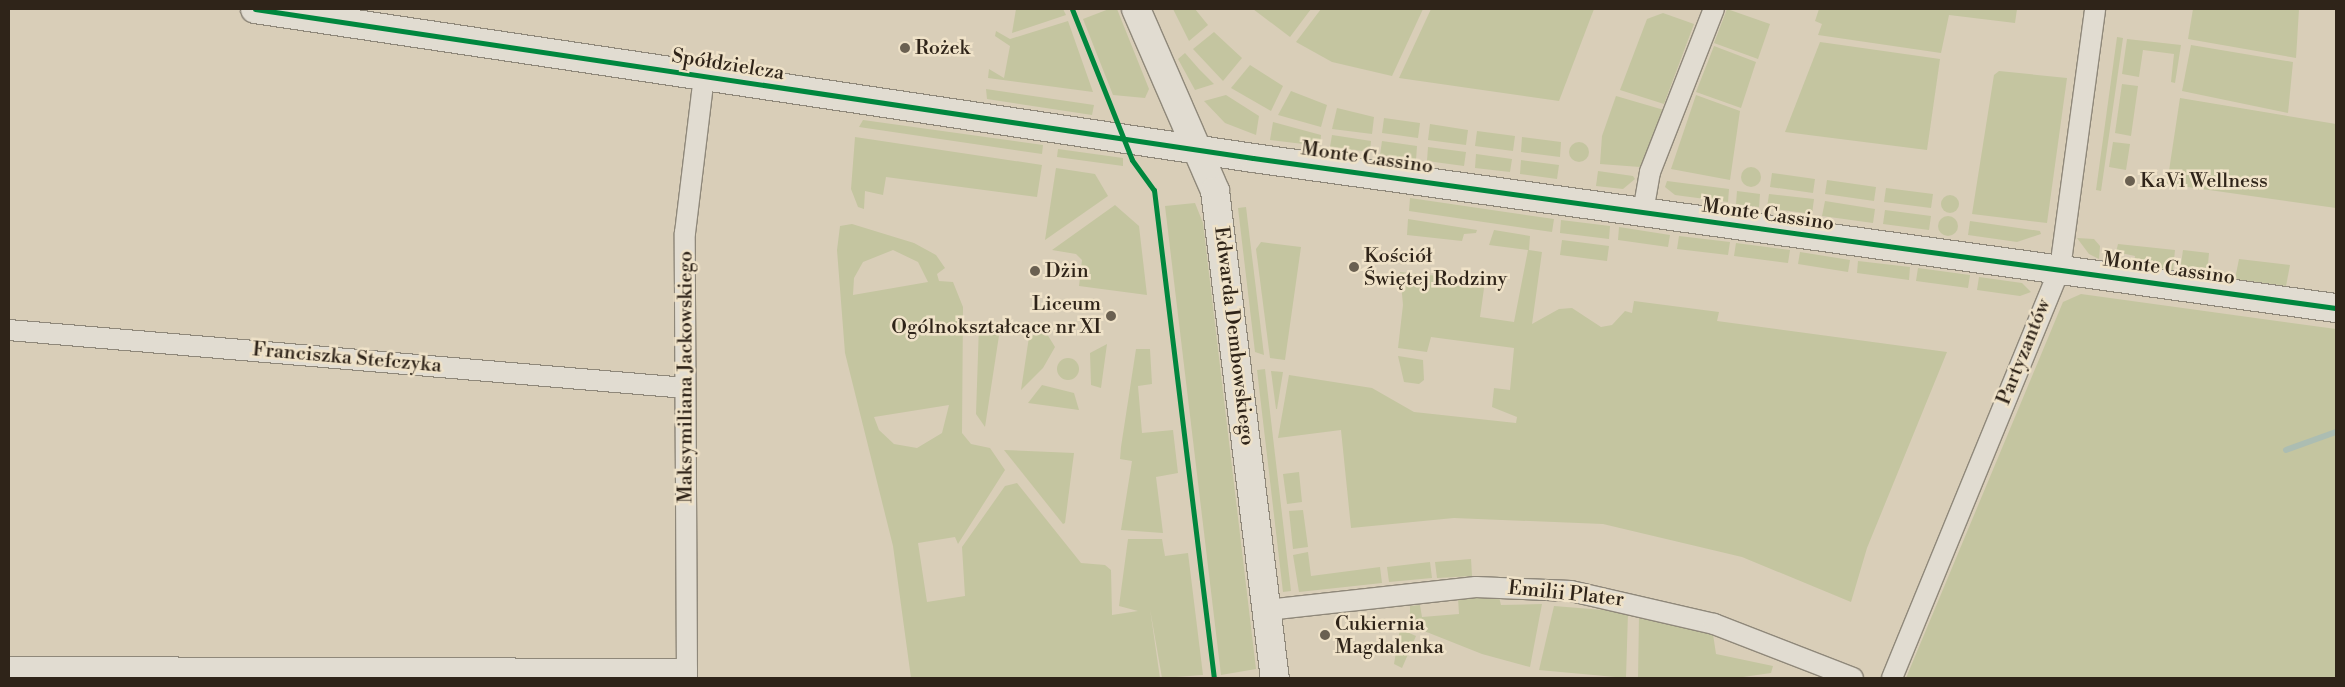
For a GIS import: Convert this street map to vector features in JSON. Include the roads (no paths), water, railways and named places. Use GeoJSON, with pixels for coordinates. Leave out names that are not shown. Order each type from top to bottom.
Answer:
{"type":"FeatureCollection","features":[{"type":"Feature","properties":{"kind":"street","name":"Spółdzielcza"},"geometry":{"type":"LineString","coordinates":[[255,9],[1196,148]]}},
{"type":"Feature","properties":{"kind":"street","name":"Edwarda Dembowskiego"},"geometry":{"type":"LineString","coordinates":[[1136,9],[1215,191],[1275,678]]}},
{"type":"Feature","properties":{"kind":"street"},"geometry":{"type":"LineString","coordinates":[[1643,212],[1650,172],[1714,9]]}},
{"type":"Feature","properties":{"kind":"street","name":"Partyzantów"},"geometry":{"type":"LineString","coordinates":[[1892,678],[2060,269],[2095,9]]}},
{"type":"Feature","properties":{"kind":"street","name":"Maksymiliana Jackowskiego"},"geometry":{"type":"LineString","coordinates":[[687,674],[685,233],[704,76]]}},
{"type":"Feature","properties":{"kind":"street","name":"Monte Cassino"},"geometry":{"type":"LineString","coordinates":[[1196,148],[2336,308]]}},
{"type":"Feature","properties":{"kind":"street","name":"Franciszka Stefczyka"},"geometry":{"type":"LineString","coordinates":[[9,330],[685,388]]}},
{"type":"Feature","properties":{"kind":"street","name":"Emilii Plater"},"geometry":{"type":"LineString","coordinates":[[1267,610],[1476,587],[1571,591],[1714,624],[1853,678]]}},
{"type":"Feature","properties":{"kind":"street"},"geometry":{"type":"LineString","coordinates":[[9,667],[687,674]]}},
{"type":"Feature","properties":{"kind":"waterway"},"geometry":{"type":"LineString","coordinates":[[2286,450],[2336,432]]}},
{"type":"Feature","properties":{"kind":"place","name":"Rożek"},"geometry":{"type":"Point","coordinates":[905,48]}},
{"type":"Feature","properties":{"kind":"place","name":"KaVi Wellness"},"geometry":{"type":"Point","coordinates":[2130,181]}},
{"type":"Feature","properties":{"kind":"place","name":"Kościół Świętej Rodziny"},"geometry":{"type":"Point","coordinates":[1354,267]}},
{"type":"Feature","properties":{"kind":"place","name":"Dżin"},"geometry":{"type":"Point","coordinates":[1035,271]}},
{"type":"Feature","properties":{"kind":"place","name":"Liceum Ogólnokształcące nr XI"},"geometry":{"type":"Point","coordinates":[1111,316]}},
{"type":"Feature","properties":{"kind":"place","name":"Cukiernia Magdalenka"},"geometry":{"type":"Point","coordinates":[1325,635]}}]}
